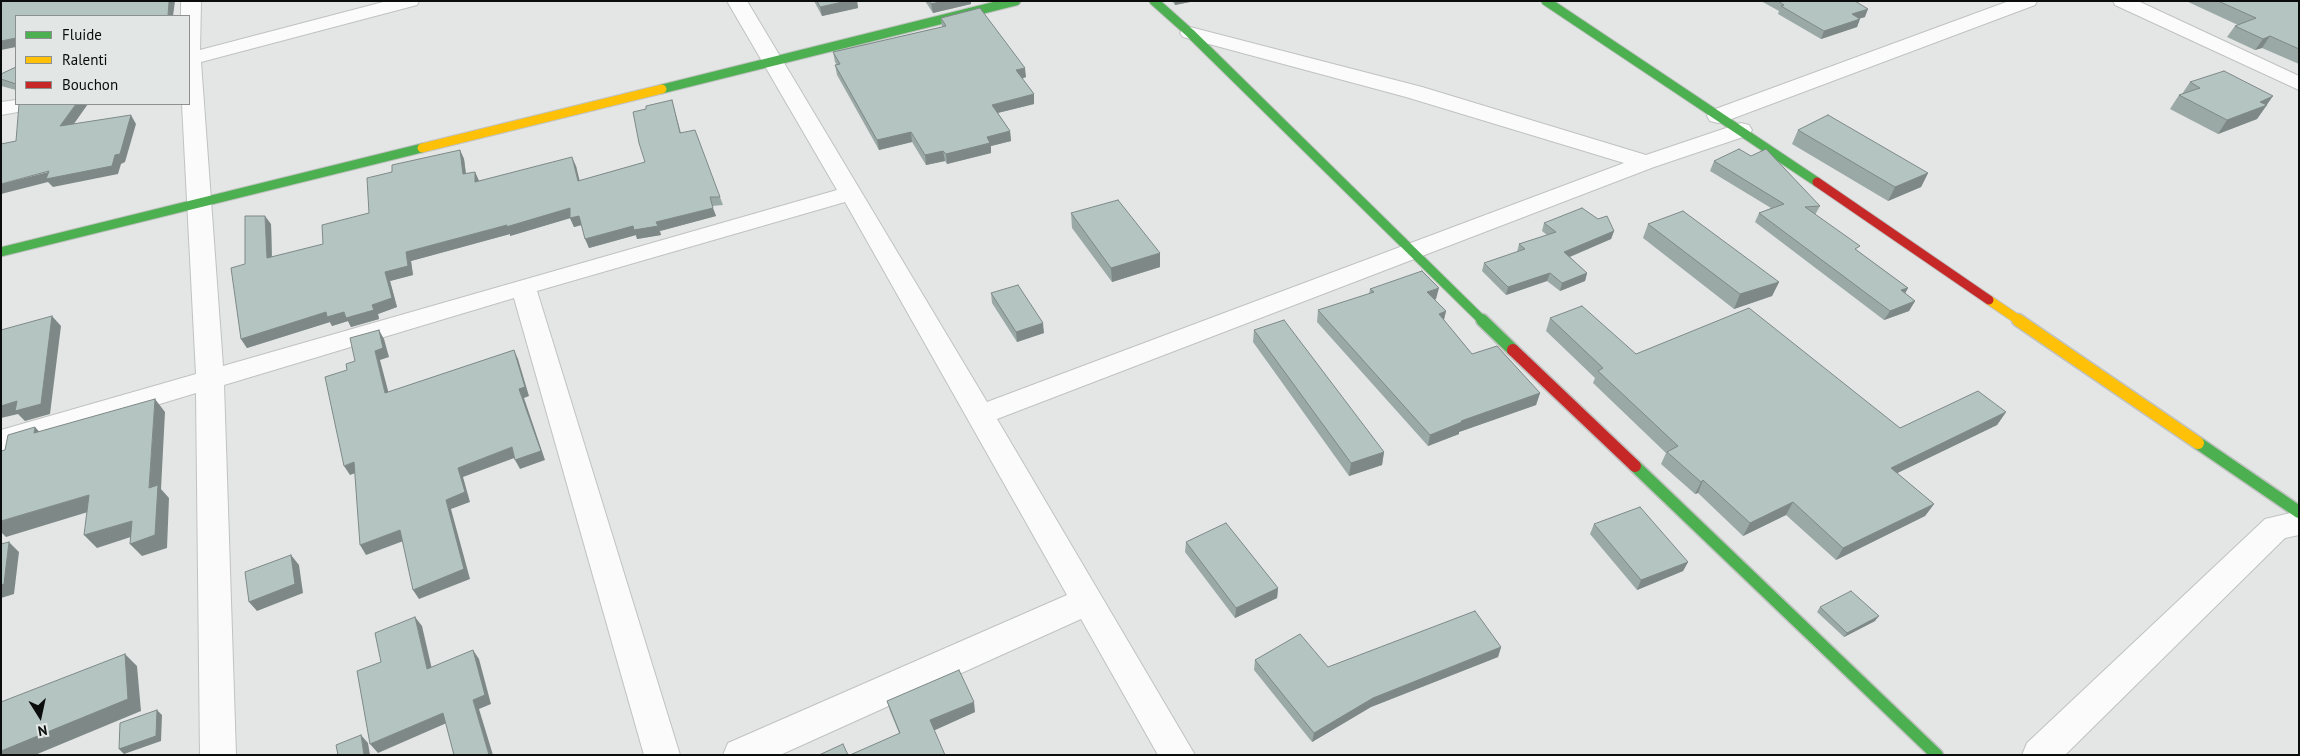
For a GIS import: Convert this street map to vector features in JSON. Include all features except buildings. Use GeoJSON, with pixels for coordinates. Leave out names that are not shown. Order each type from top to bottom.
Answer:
{"type":"FeatureCollection","features":[{"type":"Feature","properties":{"kind":"street"},"geometry":{"type":"LineString","coordinates":[[191,1],[190,65],[210,379],[218,755]]}},
{"type":"Feature","properties":{"kind":"street"},"geometry":{"type":"LineString","coordinates":[[190,65],[410,1]]}},
{"type":"Feature","properties":{"kind":"street"},"geometry":{"type":"LineString","coordinates":[[737,1],[851,193],[1177,755]]}},
{"type":"Feature","properties":{"kind":"street"},"geometry":{"type":"LineString","coordinates":[[1,252],[773,63],[1016,1]]}},
{"type":"Feature","properties":{"kind":"street"},"geometry":{"type":"LineString","coordinates":[[1154,1],[1190,33],[1411,252],[1937,755]]}},
{"type":"Feature","properties":{"kind":"street"},"geometry":{"type":"LineString","coordinates":[[1546,1],[1741,130],[2299,512]]}},
{"type":"Feature","properties":{"kind":"street"},"geometry":{"type":"LineString","coordinates":[[1718,116],[2028,1]]}},
{"type":"Feature","properties":{"kind":"street"},"geometry":{"type":"LineString","coordinates":[[2122,1],[2299,84]]}},
{"type":"Feature","properties":{"kind":"street"},"geometry":{"type":"LineString","coordinates":[[1190,33],[1414,92],[1646,162]]}},
{"type":"Feature","properties":{"kind":"street"},"geometry":{"type":"LineString","coordinates":[[1,109],[22,105]]}},
{"type":"Feature","properties":{"kind":"street"},"geometry":{"type":"LineString","coordinates":[[980,415],[1646,162],[1741,130]]}},
{"type":"Feature","properties":{"kind":"street"},"geometry":{"type":"LineString","coordinates":[[1,441],[523,287],[851,193]]}},
{"type":"Feature","properties":{"kind":"street"},"geometry":{"type":"LineString","coordinates":[[523,287],[662,755]]}},
{"type":"Feature","properties":{"kind":"street"},"geometry":{"type":"LineString","coordinates":[[2040,755],[2276,528],[2299,523]]}},
{"type":"Feature","properties":{"kind":"street"},"geometry":{"type":"LineString","coordinates":[[741,755],[1088,601]]}},
{"type":"Feature","properties":{"kind":"traffic: fast"},"geometry":{"type":"LineString","coordinates":[[662,89],[1016,1]]}},
{"type":"Feature","properties":{"kind":"traffic: fast"},"geometry":{"type":"LineString","coordinates":[[1154,1],[1190,33],[1411,252],[1513,350]]}},
{"type":"Feature","properties":{"kind":"traffic: fast"},"geometry":{"type":"LineString","coordinates":[[1546,1],[1817,182]]}},
{"type":"Feature","properties":{"kind":"traffic: fast"},"geometry":{"type":"LineString","coordinates":[[1,252],[422,148]]}},
{"type":"Feature","properties":{"kind":"traffic: fast"},"geometry":{"type":"LineString","coordinates":[[2198,443],[2299,512]]}},
{"type":"Feature","properties":{"kind":"traffic: fast"},"geometry":{"type":"LineString","coordinates":[[1635,466],[1937,755]]}},
{"type":"Feature","properties":{"kind":"traffic: slow"},"geometry":{"type":"LineString","coordinates":[[422,148],[662,89]]}},
{"type":"Feature","properties":{"kind":"traffic: slow"},"geometry":{"type":"LineString","coordinates":[[1989,300],[2198,443]]}},
{"type":"Feature","properties":{"kind":"traffic: jam"},"geometry":{"type":"LineString","coordinates":[[1817,182],[1989,300]]}},
{"type":"Feature","properties":{"kind":"traffic: jam"},"geometry":{"type":"LineString","coordinates":[[1513,350],[1635,466]]}}]}
